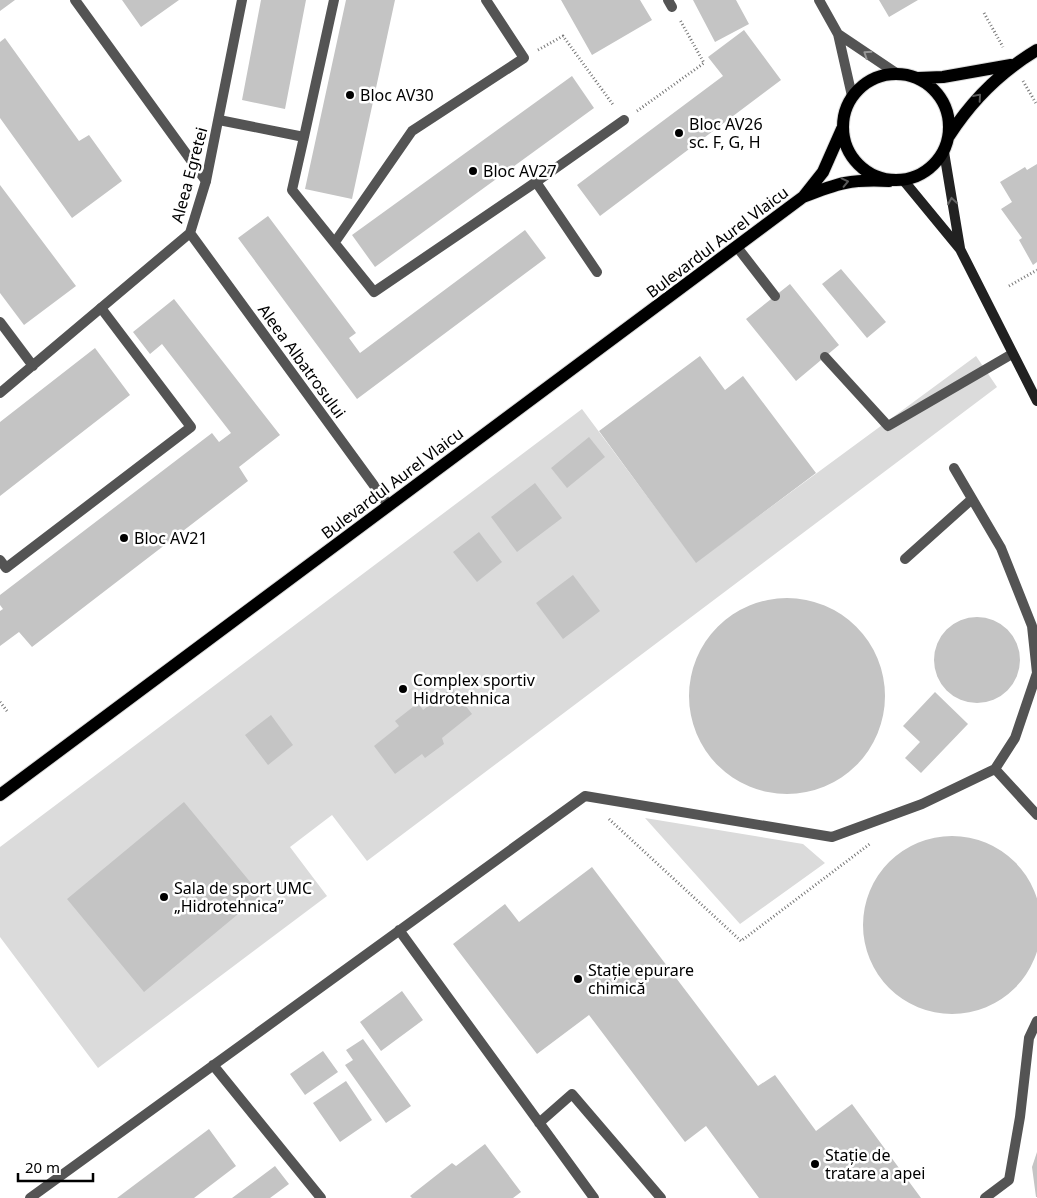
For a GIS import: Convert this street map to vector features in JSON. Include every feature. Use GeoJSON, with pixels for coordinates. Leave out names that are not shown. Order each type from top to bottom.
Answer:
{"type":"FeatureCollection","features":[{"type":"Feature","properties":{"kind":"main road"},"geometry":{"type":"LineString","coordinates":[[949,136],[963,114],[978,97],[1013,64],[1037,50]]}},
{"type":"Feature","properties":{"kind":"main road"},"geometry":{"type":"LineString","coordinates":[[918,78],[933,88],[944,102],[950,119],[949,136],[944,152],[934,166],[920,175],[904,181],[889,181],[871,175],[856,163],[846,148],[842,129],[845,112],[852,96],[872,80],[879,76],[896,73],[918,78],[962,75],[1013,64]]}},
{"type":"Feature","properties":{"kind":"main road","name":"Bulevardul Aurel Vlaicu"},"geometry":{"type":"LineString","coordinates":[[803,198],[823,172],[842,129]]}},
{"type":"Feature","properties":{"kind":"main road","name":"Bulevardul Aurel Vlaicu"},"geometry":{"type":"LineString","coordinates":[[0,795],[803,198],[833,185],[858,179],[889,181]]}},
{"type":"Feature","properties":{"kind":"street"},"geometry":{"type":"LineString","coordinates":[[76,0],[206,181]]}},
{"type":"Feature","properties":{"kind":"street","name":"Aleea Egretei"},"geometry":{"type":"LineString","coordinates":[[0,393],[190,233],[206,181],[242,0]]}},
{"type":"Feature","properties":{"kind":"street"},"geometry":{"type":"LineString","coordinates":[[334,0],[292,190],[374,292],[624,120]]}},
{"type":"Feature","properties":{"kind":"street"},"geometry":{"type":"LineString","coordinates":[[335,242],[412,131],[524,58],[486,0]]}},
{"type":"Feature","properties":{"kind":"street"},"geometry":{"type":"LineString","coordinates":[[819,0],[838,34],[852,96]]}},
{"type":"Feature","properties":{"kind":"street"},"geometry":{"type":"LineString","coordinates":[[838,34],[896,73]]}},
{"type":"Feature","properties":{"kind":"street"},"geometry":{"type":"LineString","coordinates":[[219,120],[304,138]]}},
{"type":"Feature","properties":{"kind":"street"},"geometry":{"type":"LineString","coordinates":[[944,152],[960,249]]}},
{"type":"Feature","properties":{"kind":"street"},"geometry":{"type":"LineString","coordinates":[[904,181],[960,249],[1037,400]]}},
{"type":"Feature","properties":{"kind":"street"},"geometry":{"type":"LineString","coordinates":[[536,182],[597,272]]}},
{"type":"Feature","properties":{"kind":"street","name":"Aleea Albatrosului"},"geometry":{"type":"LineString","coordinates":[[190,233],[388,506]]}},
{"type":"Feature","properties":{"kind":"street"},"geometry":{"type":"LineString","coordinates":[[737,247],[775,296]]}},
{"type":"Feature","properties":{"kind":"street"},"geometry":{"type":"LineString","coordinates":[[0,560],[6,568],[191,427],[101,308]]}},
{"type":"Feature","properties":{"kind":"street"},"geometry":{"type":"LineString","coordinates":[[0,322],[33,366]]}},
{"type":"Feature","properties":{"kind":"street"},"geometry":{"type":"LineString","coordinates":[[825,357],[888,426],[1012,354]]}},
{"type":"Feature","properties":{"kind":"street"},"geometry":{"type":"LineString","coordinates":[[30,1198],[585,796],[832,837],[922,804],[995,769],[1015,738],[1037,673],[1032,626],[1001,548],[954,468]]}},
{"type":"Feature","properties":{"kind":"street"},"geometry":{"type":"LineString","coordinates":[[905,559],[972,499]]}},
{"type":"Feature","properties":{"kind":"street"},"geometry":{"type":"LineString","coordinates":[[995,769],[1037,815]]}},
{"type":"Feature","properties":{"kind":"street"},"geometry":{"type":"LineString","coordinates":[[399,930],[594,1198]]}},
{"type":"Feature","properties":{"kind":"street"},"geometry":{"type":"LineString","coordinates":[[985,1198],[1009,1180],[1020,1116],[1029,1038],[1037,1020]]}},
{"type":"Feature","properties":{"kind":"street"},"geometry":{"type":"LineString","coordinates":[[213,1065],[321,1198]]}},
{"type":"Feature","properties":{"kind":"street"},"geometry":{"type":"LineString","coordinates":[[539,1122],[572,1094],[661,1198]]}},
{"type":"Feature","properties":{"kind":"path"},"geometry":{"type":"LineString","coordinates":[[524,58],[563,36],[624,120],[704,62],[670,3]]}},
{"type":"Feature","properties":{"kind":"path"},"geometry":{"type":"LineString","coordinates":[[1008,286],[1037,270]]}},
{"type":"Feature","properties":{"kind":"path"},"geometry":{"type":"LineString","coordinates":[[0,702],[7,712]]}},
{"type":"Feature","properties":{"kind":"path"},"geometry":{"type":"LineString","coordinates":[[585,796],[741,941],[875,840]]}},
{"type":"Feature","properties":{"kind":"shaded area","name":"Complex sportiv Hidrotehnica"},"geometry":{"type":"Polygon","coordinates":[[[976,356],[997,387],[367,861],[332,815],[290,847],[327,896],[98,1068],[0,937],[0,847],[582,409],[696,562],[976,356]]]}},
{"type":"Feature","properties":{"kind":"shaded area"},"geometry":{"type":"Polygon","coordinates":[[[645,818],[803,844],[825,863],[740,924],[645,818]]]}},
{"type":"Feature","properties":{"kind":"building"},"geometry":{"type":"Polygon","coordinates":[[[0,0],[15,0],[0,11],[0,0]]]}},
{"type":"Feature","properties":{"kind":"building"},"geometry":{"type":"Polygon","coordinates":[[[122,0],[179,0],[141,27],[122,0]]]}},
{"type":"Feature","properties":{"kind":"building"},"geometry":{"type":"Polygon","coordinates":[[[261,0],[306,0],[285,109],[242,100],[261,0]]]}},
{"type":"Feature","properties":{"kind":"building","name":"Bloc AV30"},"geometry":{"type":"Polygon","coordinates":[[[346,0],[395,0],[352,199],[305,189],[346,0]]]}},
{"type":"Feature","properties":{"kind":"building"},"geometry":{"type":"Polygon","coordinates":[[[561,0],[640,0],[652,20],[592,55],[561,0]]]}},
{"type":"Feature","properties":{"kind":"building"},"geometry":{"type":"Polygon","coordinates":[[[693,0],[736,0],[749,24],[715,42],[693,0]]]}},
{"type":"Feature","properties":{"kind":"building"},"geometry":{"type":"Polygon","coordinates":[[[879,0],[918,0],[889,17],[879,0]]]}},
{"type":"Feature","properties":{"kind":"building","name":"Bloc AV26 sc. F, G, H"},"geometry":{"type":"Polygon","coordinates":[[[744,30],[781,80],[600,216],[577,185],[723,76],[708,57],[744,30]]]}},
{"type":"Feature","properties":{"kind":"building"},"geometry":{"type":"Polygon","coordinates":[[[5,38],[79,141],[89,135],[122,181],[72,218],[0,118],[0,42],[5,38]]]}},
{"type":"Feature","properties":{"kind":"building","name":"Bloc AV27"},"geometry":{"type":"Polygon","coordinates":[[[572,76],[594,108],[375,267],[352,235],[572,76]]]}},
{"type":"Feature","properties":{"kind":"building"},"geometry":{"type":"Polygon","coordinates":[[[1037,164],[1037,262],[1033,265],[1019,240],[1022,238],[1001,209],[1012,202],[1000,182],[1025,167],[1027,170],[1037,164]]]}},
{"type":"Feature","properties":{"kind":"building"},"geometry":{"type":"Polygon","coordinates":[[[0,185],[76,286],[24,325],[0,293],[0,185]]]}},
{"type":"Feature","properties":{"kind":"building"},"geometry":{"type":"Polygon","coordinates":[[[268,216],[356,333],[349,338],[360,353],[525,230],[546,258],[357,399],[238,238],[268,216]]]}},
{"type":"Feature","properties":{"kind":"building"},"geometry":{"type":"Polygon","coordinates":[[[841,269],[886,322],[867,338],[822,284],[841,269]]]}},
{"type":"Feature","properties":{"kind":"building"},"geometry":{"type":"Polygon","coordinates":[[[790,284],[839,345],[796,381],[746,319],[790,284]]]}},
{"type":"Feature","properties":{"kind":"building","name":"Bloc AV21"},"geometry":{"type":"Polygon","coordinates":[[[174,299],[280,435],[239,467],[248,481],[32,647],[19,632],[0,646],[0,611],[3,609],[0,605],[0,595],[212,433],[219,442],[231,433],[162,344],[150,354],[133,332],[174,299]]]}},
{"type":"Feature","properties":{"kind":"building"},"geometry":{"type":"Polygon","coordinates":[[[95,348],[130,395],[0,496],[0,422],[95,348]]]}},
{"type":"Feature","properties":{"kind":"building"},"geometry":{"type":"Polygon","coordinates":[[[700,356],[725,390],[743,376],[816,473],[696,563],[599,431],[700,356]]]}},
{"type":"Feature","properties":{"kind":"building"},"geometry":{"type":"Polygon","coordinates":[[[589,437],[605,457],[567,488],[551,468],[589,437]]]}},
{"type":"Feature","properties":{"kind":"building"},"geometry":{"type":"Polygon","coordinates":[[[535,483],[562,518],[517,552],[491,517],[535,483]]]}},
{"type":"Feature","properties":{"kind":"building"},"geometry":{"type":"Polygon","coordinates":[[[479,532],[502,562],[477,582],[453,552],[479,532]]]}},
{"type":"Feature","properties":{"kind":"building"},"geometry":{"type":"Polygon","coordinates":[[[573,575],[600,611],[563,639],[536,603],[573,575]]]}},
{"type":"Feature","properties":{"kind":"building"},"geometry":{"type":"Polygon","coordinates":[[[787,598],[806,600],[824,606],[841,615],[856,627],[868,642],[877,659],[883,677],[885,696],[883,715],[877,733],[868,750],[856,765],[841,777],[824,786],[806,792],[787,794],[768,792],[750,786],[733,777],[718,765],[706,750],[697,733],[691,715],[689,696],[691,677],[697,659],[706,642],[718,627],[733,615],[750,606],[768,600],[787,598]]]}},
{"type":"Feature","properties":{"kind":"building"},"geometry":{"type":"Polygon","coordinates":[[[977,617],[993,621],[1007,630],[1016,644],[1020,660],[1016,676],[1007,690],[993,699],[977,703],[961,699],[947,690],[938,676],[934,660],[938,644],[947,630],[961,621],[977,617]]]}},
{"type":"Feature","properties":{"kind":"building"},"geometry":{"type":"Polygon","coordinates":[[[452,688],[472,714],[442,738],[444,744],[425,758],[422,754],[395,774],[374,746],[399,726],[395,721],[418,703],[423,710],[452,688]]]}},
{"type":"Feature","properties":{"kind":"building"},"geometry":{"type":"Polygon","coordinates":[[[935,692],[968,724],[921,773],[905,758],[920,742],[903,726],[935,692]]]}},
{"type":"Feature","properties":{"kind":"building"},"geometry":{"type":"Polygon","coordinates":[[[271,715],[293,745],[268,765],[245,735],[271,715]]]}},
{"type":"Feature","properties":{"kind":"building","name":"Sala de sport UMC „Hidrotehnica”"},"geometry":{"type":"Polygon","coordinates":[[[184,802],[261,895],[144,992],[67,899],[184,802]]]}},
{"type":"Feature","properties":{"kind":"building"},"geometry":{"type":"Polygon","coordinates":[[[952,836],[986,843],[1001,851],[1015,862],[1026,876],[1034,891],[1041,925],[1034,959],[1026,974],[1015,988],[1001,999],[986,1007],[952,1014],[918,1007],[903,999],[889,988],[878,974],[870,959],[863,925],[870,891],[878,876],[889,862],[903,851],[918,843],[952,836]]]}},
{"type":"Feature","properties":{"kind":"building","name":"Stație epurare chimică"},"geometry":{"type":"Polygon","coordinates":[[[592,867],[758,1086],[775,1075],[816,1131],[852,1104],[921,1198],[759,1198],[706,1126],[685,1142],[589,1015],[537,1054],[453,944],[505,904],[519,922],[592,867]]]}},
{"type":"Feature","properties":{"kind":"building"},"geometry":{"type":"Polygon","coordinates":[[[402,991],[423,1020],[381,1051],[360,1022],[402,991]]]}},
{"type":"Feature","properties":{"kind":"building"},"geometry":{"type":"Polygon","coordinates":[[[363,1039],[411,1106],[386,1123],[345,1065],[353,1060],[346,1050],[363,1039]]]}},
{"type":"Feature","properties":{"kind":"building"},"geometry":{"type":"Polygon","coordinates":[[[323,1051],[338,1072],[305,1095],[290,1074],[323,1051]]]}},
{"type":"Feature","properties":{"kind":"building"},"geometry":{"type":"Polygon","coordinates":[[[346,1081],[372,1120],[340,1142],[313,1103],[346,1081]]]}},
{"type":"Feature","properties":{"kind":"building"},"geometry":{"type":"Polygon","coordinates":[[[209,1129],[236,1166],[194,1198],[117,1198],[209,1129]]]}},
{"type":"Feature","properties":{"kind":"building"},"geometry":{"type":"Polygon","coordinates":[[[485,1144],[521,1192],[513,1198],[412,1198],[410,1196],[452,1163],[456,1166],[485,1144]]]}},
{"type":"Feature","properties":{"kind":"building"},"geometry":{"type":"Polygon","coordinates":[[[1037,1152],[1037,1197],[1036,1197],[1032,1167],[1037,1152]]]}},
{"type":"Feature","properties":{"kind":"building"},"geometry":{"type":"Polygon","coordinates":[[[275,1166],[289,1184],[270,1198],[232,1198],[275,1166]]]}},
{"type":"Feature","properties":{"kind":"place","name":"Bloc AV30"},"geometry":{"type":"Point","coordinates":[350,95]}},
{"type":"Feature","properties":{"kind":"place","name":"Bloc AV26 sc. F, G, H"},"geometry":{"type":"Point","coordinates":[679,133]}},
{"type":"Feature","properties":{"kind":"place","name":"Bloc AV27"},"geometry":{"type":"Point","coordinates":[473,171]}},
{"type":"Feature","properties":{"kind":"place","name":"Bloc AV21"},"geometry":{"type":"Point","coordinates":[124,538]}},
{"type":"Feature","properties":{"kind":"place","name":"Complex sportiv Hidrotehnica"},"geometry":{"type":"Point","coordinates":[403,689]}},
{"type":"Feature","properties":{"kind":"place","name":"Sala de sport UMC „Hidrotehnica”"},"geometry":{"type":"Point","coordinates":[164,897]}},
{"type":"Feature","properties":{"kind":"place","name":"Stație epurare chimică"},"geometry":{"type":"Point","coordinates":[578,979]}},
{"type":"Feature","properties":{"kind":"place","name":"Stație de tratare a apei"},"geometry":{"type":"Point","coordinates":[815,1164]}}]}
